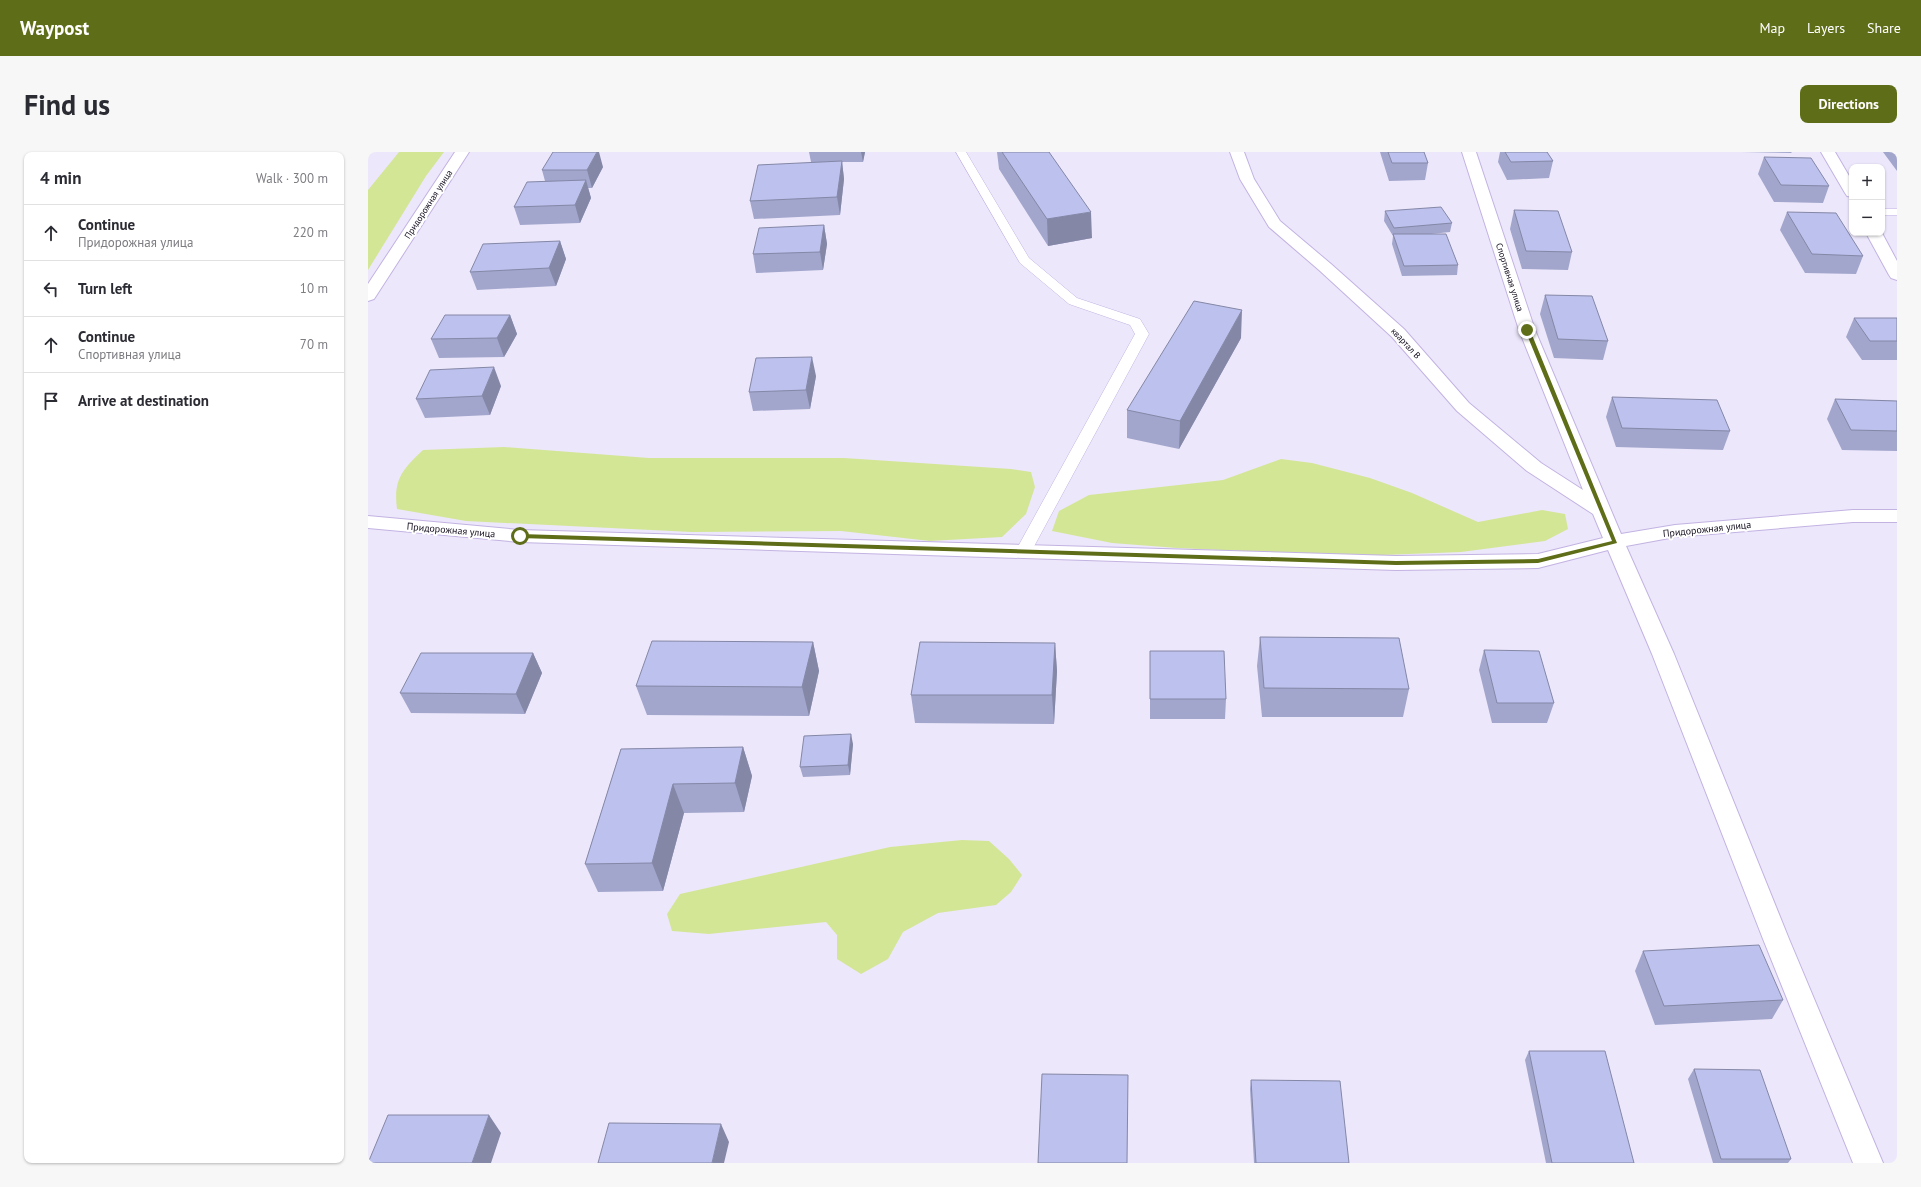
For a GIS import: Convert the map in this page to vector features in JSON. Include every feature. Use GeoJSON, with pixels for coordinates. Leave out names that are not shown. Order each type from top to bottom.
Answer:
{"type":"FeatureCollection","features":[{"type":"Feature","properties":{"kind":"street","name":"Придорожная улица"},"geometry":{"type":"LineString","coordinates":[[368,296],[462,152]]}},
{"type":"Feature","properties":{"kind":"street","name":"квартал В"},"geometry":{"type":"LineString","coordinates":[[1237,152],[1247,180],[1274,224],[1325,266],[1398,333],[1463,407],[1534,467],[1601,511]]}},
{"type":"Feature","properties":{"kind":"street","name":"Спортивная улица"},"geometry":{"type":"LineString","coordinates":[[1469,152],[1527,330],[1601,511],[1663,654],[1776,939],[1868,1163]]}},
{"type":"Feature","properties":{"kind":"street"},"geometry":{"type":"LineString","coordinates":[[1828,152],[1849,188]]}},
{"type":"Feature","properties":{"kind":"street"},"geometry":{"type":"LineString","coordinates":[[1876,236],[1897,274]]}},
{"type":"Feature","properties":{"kind":"street","name":"Придорожная улица"},"geometry":{"type":"LineString","coordinates":[[368,522],[520,536],[1404,563],[1538,561],[1615,542],[1675,531],[1853,516],[1897,516]]}},
{"type":"Feature","properties":{"kind":"lane"},"geometry":{"type":"LineString","coordinates":[[961,152],[1024,260],[1073,301],[1135,322],[1142,334],[1023,552]]}},
{"type":"Feature","properties":{"kind":"lane"},"geometry":{"type":"LineString","coordinates":[[1885,212],[1897,212]]}},
{"type":"Feature","properties":{"kind":"green space"},"geometry":{"type":"Polygon","coordinates":[[[399,152],[444,152],[426,176],[368,270],[368,190],[399,152]]]}},
{"type":"Feature","properties":{"kind":"green space"},"geometry":{"type":"Polygon","coordinates":[[[504,447],[649,458],[844,458],[1011,469],[1031,472],[1035,487],[1026,514],[1002,537],[930,541],[841,531],[692,532],[466,521],[397,509],[397,490],[401,475],[423,450],[504,447]]]}},
{"type":"Feature","properties":{"kind":"green space"},"geometry":{"type":"Polygon","coordinates":[[[1281,459],[1312,463],[1370,478],[1412,493],[1478,522],[1542,510],[1565,514],[1568,529],[1545,541],[1461,552],[1357,556],[1177,548],[1112,543],[1052,531],[1059,511],[1089,495],[1223,480],[1281,459]]]}},
{"type":"Feature","properties":{"kind":"green space"},"geometry":{"type":"Polygon","coordinates":[[[962,840],[989,841],[1009,859],[1022,875],[1011,892],[996,905],[938,913],[903,932],[888,959],[861,974],[837,959],[837,935],[826,922],[709,934],[672,931],[667,914],[680,894],[890,847],[962,840]]]}},
{"type":"Feature","properties":{"kind":"building"},"geometry":{"type":"Polygon","coordinates":[[[553,152],[597,152],[587,170],[542,170],[553,152]]]}},
{"type":"Feature","properties":{"kind":"building"},"geometry":{"type":"Polygon","coordinates":[[[1002,152],[1049,152],[1091,212],[1047,219],[1002,152]]]}},
{"type":"Feature","properties":{"kind":"building"},"geometry":{"type":"Polygon","coordinates":[[[1388,152],[1424,152],[1428,163],[1392,163],[1388,152]]]}},
{"type":"Feature","properties":{"kind":"building"},"geometry":{"type":"Polygon","coordinates":[[[1505,152],[1547,152],[1553,161],[1511,162],[1505,152]]]}},
{"type":"Feature","properties":{"kind":"building"},"geometry":{"type":"Polygon","coordinates":[[[1764,157],[1811,158],[1829,186],[1781,185],[1764,157]]]}},
{"type":"Feature","properties":{"kind":"building"},"geometry":{"type":"Polygon","coordinates":[[[842,161],[837,197],[750,201],[758,165],[842,161]]]}},
{"type":"Feature","properties":{"kind":"building"},"geometry":{"type":"Polygon","coordinates":[[[586,180],[575,205],[514,207],[527,182],[586,180]]]}},
{"type":"Feature","properties":{"kind":"building"},"geometry":{"type":"Polygon","coordinates":[[[1441,207],[1452,223],[1394,228],[1385,211],[1441,207]]]}},
{"type":"Feature","properties":{"kind":"building"},"geometry":{"type":"Polygon","coordinates":[[[1514,210],[1558,211],[1572,252],[1526,251],[1514,210]]]}},
{"type":"Feature","properties":{"kind":"building"},"geometry":{"type":"Polygon","coordinates":[[[1787,212],[1836,213],[1849,236],[1863,256],[1812,254],[1787,212]]]}},
{"type":"Feature","properties":{"kind":"building"},"geometry":{"type":"Polygon","coordinates":[[[824,225],[820,252],[753,254],[759,228],[824,225]]]}},
{"type":"Feature","properties":{"kind":"building"},"geometry":{"type":"Polygon","coordinates":[[[1393,234],[1446,234],[1458,265],[1404,266],[1393,234]]]}},
{"type":"Feature","properties":{"kind":"building"},"geometry":{"type":"Polygon","coordinates":[[[560,241],[549,268],[470,272],[483,244],[560,241]]]}},
{"type":"Feature","properties":{"kind":"building"},"geometry":{"type":"Polygon","coordinates":[[[1545,295],[1592,296],[1608,341],[1558,339],[1545,295]]]}},
{"type":"Feature","properties":{"kind":"building"},"geometry":{"type":"Polygon","coordinates":[[[1194,301],[1242,310],[1180,421],[1127,410],[1194,301]]]}},
{"type":"Feature","properties":{"kind":"building"},"geometry":{"type":"Polygon","coordinates":[[[445,315],[510,315],[497,338],[431,339],[445,315]]]}},
{"type":"Feature","properties":{"kind":"building"},"geometry":{"type":"Polygon","coordinates":[[[1854,318],[1897,318],[1897,341],[1870,341],[1854,318]]]}},
{"type":"Feature","properties":{"kind":"building"},"geometry":{"type":"Polygon","coordinates":[[[812,357],[806,390],[749,392],[756,358],[812,357]]]}},
{"type":"Feature","properties":{"kind":"building"},"geometry":{"type":"Polygon","coordinates":[[[494,367],[482,396],[416,399],[430,370],[494,367]]]}},
{"type":"Feature","properties":{"kind":"building"},"geometry":{"type":"Polygon","coordinates":[[[1612,397],[1717,400],[1730,431],[1622,428],[1612,397]]]}},
{"type":"Feature","properties":{"kind":"building"},"geometry":{"type":"Polygon","coordinates":[[[1835,399],[1897,401],[1897,431],[1851,430],[1835,399]]]}},
{"type":"Feature","properties":{"kind":"building"},"geometry":{"type":"Polygon","coordinates":[[[1260,637],[1399,638],[1409,689],[1264,688],[1260,637]]]}},
{"type":"Feature","properties":{"kind":"building"},"geometry":{"type":"Polygon","coordinates":[[[652,641],[813,642],[802,687],[636,686],[652,641]]]}},
{"type":"Feature","properties":{"kind":"building"},"geometry":{"type":"Polygon","coordinates":[[[920,642],[1055,643],[1052,695],[911,695],[920,642]]]}},
{"type":"Feature","properties":{"kind":"building"},"geometry":{"type":"Polygon","coordinates":[[[1484,650],[1539,651],[1554,703],[1497,703],[1484,650]]]}},
{"type":"Feature","properties":{"kind":"building"},"geometry":{"type":"Polygon","coordinates":[[[1150,651],[1224,651],[1226,699],[1150,699],[1150,651]]]}},
{"type":"Feature","properties":{"kind":"building"},"geometry":{"type":"Polygon","coordinates":[[[421,653],[533,653],[516,694],[400,693],[421,653]]]}},
{"type":"Feature","properties":{"kind":"building"},"geometry":{"type":"Polygon","coordinates":[[[851,734],[848,765],[800,767],[804,736],[851,734]]]}},
{"type":"Feature","properties":{"kind":"building"},"geometry":{"type":"Polygon","coordinates":[[[743,747],[735,783],[673,784],[652,863],[585,864],[621,749],[743,747]]]}},
{"type":"Feature","properties":{"kind":"building"},"geometry":{"type":"Polygon","coordinates":[[[1759,945],[1783,1000],[1664,1006],[1643,951],[1759,945]]]}},
{"type":"Feature","properties":{"kind":"building"},"geometry":{"type":"Polygon","coordinates":[[[1529,1051],[1605,1051],[1634,1163],[1552,1163],[1529,1051]]]}},
{"type":"Feature","properties":{"kind":"building"},"geometry":{"type":"Polygon","coordinates":[[[1694,1069],[1760,1070],[1791,1159],[1721,1159],[1694,1069]]]}},
{"type":"Feature","properties":{"kind":"building"},"geometry":{"type":"Polygon","coordinates":[[[1042,1074],[1128,1075],[1127,1163],[1038,1163],[1042,1074]]]}},
{"type":"Feature","properties":{"kind":"building"},"geometry":{"type":"Polygon","coordinates":[[[1251,1080],[1340,1081],[1349,1163],[1256,1163],[1251,1080]]]}},
{"type":"Feature","properties":{"kind":"building"},"geometry":{"type":"Polygon","coordinates":[[[388,1115],[489,1115],[472,1163],[368,1163],[388,1115]]]}},
{"type":"Feature","properties":{"kind":"building"},"geometry":{"type":"Polygon","coordinates":[[[609,1123],[721,1124],[712,1163],[598,1163],[609,1123]]]}},
{"type":"Feature","properties":{"kind":"route"},"geometry":{"type":"LineString","coordinates":[[520,536],[1396,563],[1538,561],[1615,542],[1527,330]]}}]}
